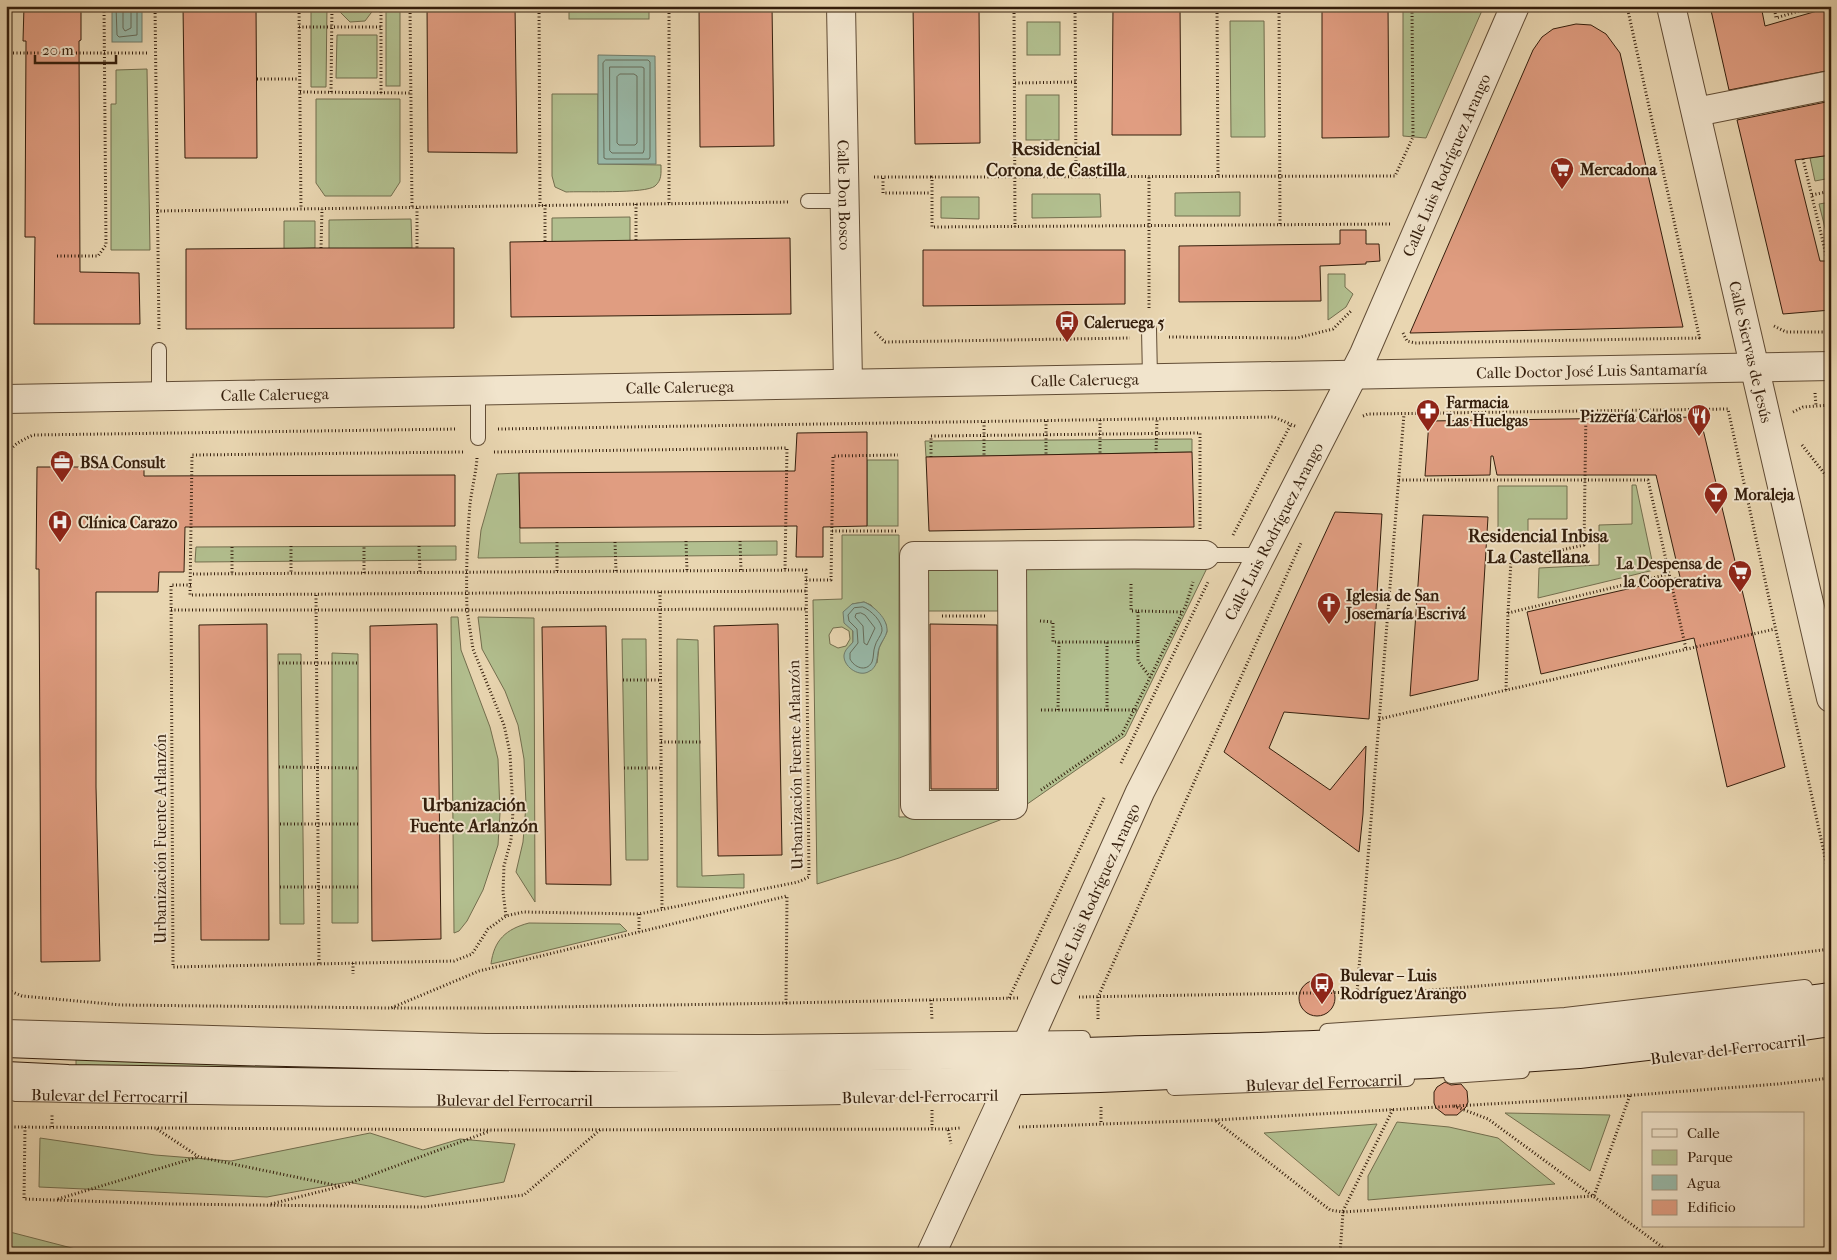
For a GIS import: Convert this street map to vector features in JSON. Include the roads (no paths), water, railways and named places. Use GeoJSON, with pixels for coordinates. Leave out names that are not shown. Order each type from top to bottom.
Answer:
{"type":"FeatureCollection","features":[{"type":"Feature","properties":{"kind":"street","name":"Calle Don Bosco"},"geometry":{"type":"LineString","coordinates":[[841,6],[848,384]]}},
{"type":"Feature","properties":{"kind":"street","name":"Calle Luis Rodríguez Arango"},"geometry":{"type":"LineString","coordinates":[[1027,1046],[1140,792],[1352,374],[1364,354],[1515,6]]}},
{"type":"Feature","properties":{"kind":"street","name":"Calle Siervas de Jesús"},"geometry":{"type":"LineString","coordinates":[[1671,6],[1831,698]]}},
{"type":"Feature","properties":{"kind":"street"},"geometry":{"type":"LineString","coordinates":[[1696,112],[1831,85]]}},
{"type":"Feature","properties":{"kind":"street","name":"Calle Doctor José Luis Santamaría"},"geometry":{"type":"LineString","coordinates":[[1352,374],[1831,366]]}},
{"type":"Feature","properties":{"kind":"street","name":"Calle Caleruega"},"geometry":{"type":"LineString","coordinates":[[6,399],[1352,374]]}},
{"type":"Feature","properties":{"kind":"street"},"geometry":{"type":"LineString","coordinates":[[1012,556],[1013,805],[915,805],[914,556],[1209,555]]}},
{"type":"Feature","properties":{"kind":"street"},"geometry":{"type":"LineString","coordinates":[[6,1043],[290,1052],[504,1056],[756,1057],[1027,1046],[1342,1044],[1563,1032],[1710,1015],[1831,997]]}},
{"type":"Feature","properties":{"kind":"street","name":"Bulevar del Ferrocarril"},"geometry":{"type":"LineString","coordinates":[[6,1076],[573,1086],[1008,1087],[1579,1054],[1731,1036],[1829,1029]]}},
{"type":"Feature","properties":{"kind":"street"},"geometry":{"type":"LineString","coordinates":[[932,1254],[1008,1087]]}},
{"type":"Feature","properties":{"kind":"lane"},"geometry":{"type":"LineString","coordinates":[[808,201],[844,201]]}},
{"type":"Feature","properties":{"kind":"lane"},"geometry":{"type":"LineString","coordinates":[[1149,333],[1150,378]]}},
{"type":"Feature","properties":{"kind":"lane"},"geometry":{"type":"LineString","coordinates":[[159,350],[159,396]]}},
{"type":"Feature","properties":{"kind":"lane"},"geometry":{"type":"LineString","coordinates":[[478,390],[478,434]]}},
{"type":"Feature","properties":{"kind":"lane"},"geometry":{"type":"LineString","coordinates":[[1209,555],[1261,555]]}},
{"type":"Feature","properties":{"kind":"lane"},"geometry":{"type":"LineString","coordinates":[[1156,1036],[1315,1032],[1565,1015],[1831,984]]}},
{"type":"Feature","properties":{"kind":"lane"},"geometry":{"type":"LineString","coordinates":[[6,1027],[486,1041],[1027,1046],[1107,1038]]}},
{"type":"Feature","properties":{"kind":"lane","name":"Bulevar del Ferrocarril"},"geometry":{"type":"LineString","coordinates":[[1711,1052],[1829,1029]]}},
{"type":"Feature","properties":{"kind":"lane","name":"Bulevar del Ferrocarril"},"geometry":{"type":"LineString","coordinates":[[6,1091],[16,1094],[341,1099],[679,1100],[1008,1087],[1269,1085],[1540,1070],[1627,1062]]}},
{"type":"Feature","properties":{"kind":"water"},"geometry":{"type":"Polygon","coordinates":[[[112,6],[142,6],[142,42],[112,42],[112,6]]]}},
{"type":"Feature","properties":{"kind":"water"},"geometry":{"type":"Polygon","coordinates":[[[598,55],[655,56],[656,164],[598,164],[598,55]]]}},
{"type":"Feature","properties":{"kind":"water"},"geometry":{"type":"Polygon","coordinates":[[[864,602],[880,614],[887,626],[887,631],[879,648],[876,665],[868,672],[860,673],[852,670],[844,659],[845,651],[853,642],[853,631],[844,623],[843,612],[852,604],[864,602]]]}},
{"type":"Feature","properties":{"kind":"place","name":"Mercadona"},"geometry":{"type":"Point","coordinates":[1562,190]}},
{"type":"Feature","properties":{"kind":"place","name":"Caleruega 5"},"geometry":{"type":"Point","coordinates":[1067,343]}},
{"type":"Feature","properties":{"kind":"place","name":"Farmacia Las Huelgas"},"geometry":{"type":"Point","coordinates":[1428,432]}},
{"type":"Feature","properties":{"kind":"place","name":"Pizzería Carlos"},"geometry":{"type":"Point","coordinates":[1699,437]}},
{"type":"Feature","properties":{"kind":"place","name":"BSA Consult"},"geometry":{"type":"Point","coordinates":[62,483]}},
{"type":"Feature","properties":{"kind":"place","name":"Moraleja"},"geometry":{"type":"Point","coordinates":[1716,515]}},
{"type":"Feature","properties":{"kind":"place","name":"Clínica Carazo"},"geometry":{"type":"Point","coordinates":[60,543]}},
{"type":"Feature","properties":{"kind":"place","name":"La Despensa de la Cooperativa"},"geometry":{"type":"Point","coordinates":[1740,593]}},
{"type":"Feature","properties":{"kind":"place","name":"Iglesia de San Josemaría Escrivá"},"geometry":{"type":"Point","coordinates":[1329,625]}},
{"type":"Feature","properties":{"kind":"place","name":"Bulevar – Luis Rodríguez Arango"},"geometry":{"type":"Point","coordinates":[1322,1005]}},
{"type":"Feature","properties":{"kind":"district","name":"Residencial Corona de Castilla"},"geometry":{"type":"Point","coordinates":[1056,159]}},
{"type":"Feature","properties":{"kind":"district","name":"Residencial Inbisa La Castellana"},"geometry":{"type":"Point","coordinates":[1538,546]}},
{"type":"Feature","properties":{"kind":"district","name":"Urbanización Fuente Arlanzón"},"geometry":{"type":"Point","coordinates":[474,815]}}]}
